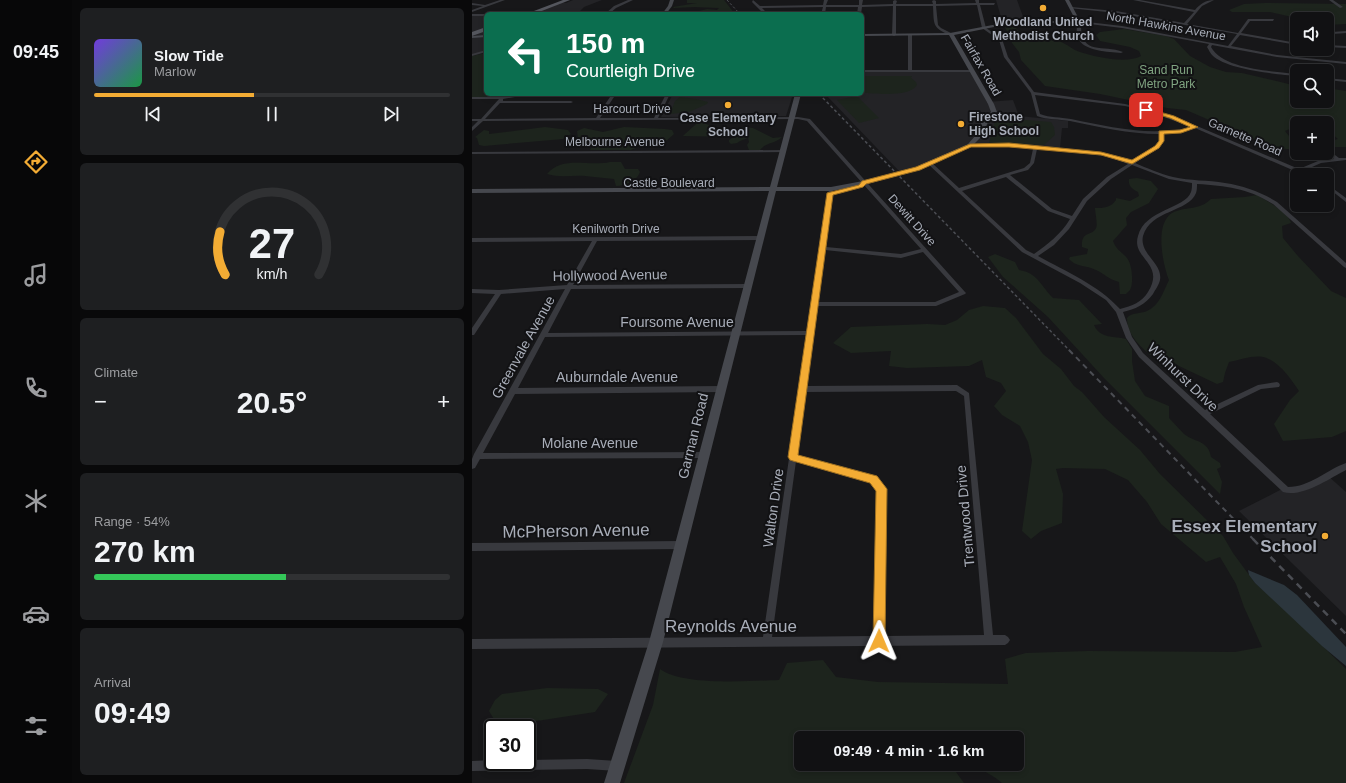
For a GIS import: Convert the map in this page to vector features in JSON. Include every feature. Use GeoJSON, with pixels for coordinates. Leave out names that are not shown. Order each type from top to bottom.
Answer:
{"type":"FeatureCollection","features":[{"type":"Feature","properties":{"kind":"main road"},"geometry":{"type":"LineString","coordinates":[[535,12],[568,0]]}},
{"type":"Feature","properties":{"kind":"main road"},"geometry":{"type":"LineString","coordinates":[[472,34],[484,30]]}},
{"type":"Feature","properties":{"kind":"street"},"geometry":{"type":"LineString","coordinates":[[472,11],[503,0]]}},
{"type":"Feature","properties":{"kind":"street"},"geometry":{"type":"LineString","coordinates":[[609,12],[615,7],[631,0]]}},
{"type":"Feature","properties":{"kind":"street"},"geometry":{"type":"LineString","coordinates":[[666,12],[672,0]]}},
{"type":"Feature","properties":{"kind":"street"},"geometry":{"type":"LineString","coordinates":[[823,12],[826,0]]}},
{"type":"Feature","properties":{"kind":"street"},"geometry":{"type":"LineString","coordinates":[[859,12],[861,0]]}},
{"type":"Feature","properties":{"kind":"street"},"geometry":{"type":"LineString","coordinates":[[894,35],[895,0]]}},
{"type":"Feature","properties":{"kind":"street"},"geometry":{"type":"LineString","coordinates":[[1067,0],[1079,22],[1080,38],[1084,44],[1121,52]]}},
{"type":"Feature","properties":{"kind":"street"},"geometry":{"type":"LineString","coordinates":[[1135,0],[1196,11]]}},
{"type":"Feature","properties":{"kind":"street"},"geometry":{"type":"LineString","coordinates":[[1185,24],[1202,4],[1212,0]]}},
{"type":"Feature","properties":{"kind":"street"},"geometry":{"type":"LineString","coordinates":[[1331,0],[1341,7]]}},
{"type":"Feature","properties":{"kind":"street"},"geometry":{"type":"LineString","coordinates":[[754,1],[764,12]]}},
{"type":"Feature","properties":{"kind":"street"},"geometry":{"type":"LineString","coordinates":[[760,7],[860,7],[934,2],[977,2],[994,4]]}},
{"type":"Feature","properties":{"kind":"street"},"geometry":{"type":"LineString","coordinates":[[934,2],[936,25],[950,34]]}},
{"type":"Feature","properties":{"kind":"street"},"geometry":{"type":"LineString","coordinates":[[977,2],[984,28],[1001,40],[1006,57],[1033,93],[1038,115],[1042,117],[1070,120],[1095,126],[1161,132],[1181,132],[1195,127]]}},
{"type":"Feature","properties":{"kind":"street"},"geometry":{"type":"LineString","coordinates":[[472,4],[486,6]]}},
{"type":"Feature","properties":{"kind":"street"},"geometry":{"type":"LineString","coordinates":[[1072,8],[1109,10],[1290,43]]}},
{"type":"Feature","properties":{"kind":"street"},"geometry":{"type":"LineString","coordinates":[[472,15],[484,15]]}},
{"type":"Feature","properties":{"kind":"street"},"geometry":{"type":"LineString","coordinates":[[1229,47],[1249,20],[1273,20]]}},
{"type":"Feature","properties":{"kind":"street","name":"North Hawkins Avenue"},"geometry":{"type":"LineString","coordinates":[[864,35],[950,34],[1018,22],[1079,22],[1122,27],[1277,56],[1346,63]]}},
{"type":"Feature","properties":{"kind":"street"},"geometry":{"type":"LineString","coordinates":[[1334,33],[1346,32]]}},
{"type":"Feature","properties":{"kind":"street"},"geometry":{"type":"LineString","coordinates":[[472,34],[484,36]]}},
{"type":"Feature","properties":{"kind":"street","name":"Fairfax Road"},"geometry":{"type":"LineString","coordinates":[[950,34],[994,112],[985,121],[979,136],[970,145]]}},
{"type":"Feature","properties":{"kind":"street"},"geometry":{"type":"LineString","coordinates":[[910,35],[910,71]]}},
{"type":"Feature","properties":{"kind":"street"},"geometry":{"type":"LineString","coordinates":[[1211,44],[1208,47],[1210,52],[1223,61],[1241,66],[1290,74]]}},
{"type":"Feature","properties":{"kind":"street"},"geometry":{"type":"LineString","coordinates":[[1334,46],[1346,47]]}},
{"type":"Feature","properties":{"kind":"street"},"geometry":{"type":"LineString","coordinates":[[472,55],[484,52]]}},
{"type":"Feature","properties":{"kind":"street"},"geometry":{"type":"LineString","coordinates":[[864,71],[972,71]]}},
{"type":"Feature","properties":{"kind":"street"},"geometry":{"type":"LineString","coordinates":[[1334,80],[1346,81]]}},
{"type":"Feature","properties":{"kind":"street","name":"Garnette Road"},"geometry":{"type":"LineString","coordinates":[[1033,93],[1138,108],[1172,117],[1292,168]]}},
{"type":"Feature","properties":{"kind":"street"},"geometry":{"type":"LineString","coordinates":[[472,98],[503,98],[516,96]]}},
{"type":"Feature","properties":{"kind":"street"},"geometry":{"type":"LineString","coordinates":[[597,119],[613,96]]}},
{"type":"Feature","properties":{"kind":"street"},"geometry":{"type":"LineString","coordinates":[[655,119],[667,96]]}},
{"type":"Feature","properties":{"kind":"street","name":"Garman Road"},"geometry":{"type":"LineString","coordinates":[[612,783],[656,642],[720,389],[736,334],[798,96]]}},
{"type":"Feature","properties":{"kind":"street"},"geometry":{"type":"LineString","coordinates":[[472,130],[503,98]]}},
{"type":"Feature","properties":{"kind":"street"},"geometry":{"type":"LineString","coordinates":[[498,102],[571,102]]}},
{"type":"Feature","properties":{"kind":"street","name":"Harcourt Drive"},"geometry":{"type":"LineString","coordinates":[[472,120],[792,118]]}},
{"type":"Feature","properties":{"kind":"street","name":"Dewitt Drive"},"geometry":{"type":"LineString","coordinates":[[792,118],[808,120],[963,293],[936,304],[816,304]]}},
{"type":"Feature","properties":{"kind":"street"},"geometry":{"type":"LineString","coordinates":[[1034,257],[1052,244],[1067,228],[1091,194],[1108,178],[1157,147],[1162,141],[1161,132]]}},
{"type":"Feature","properties":{"kind":"street","name":"Castle Boulevard"},"geometry":{"type":"LineString","coordinates":[[472,195],[527,193],[831,191],[861,186],[864,183],[918,168],[970,145],[1009,145],[1108,155],[1132,162],[1163,175],[1194,182],[1237,186],[1268,198],[1284,210],[1346,266]]}},
{"type":"Feature","properties":{"kind":"street"},"geometry":{"type":"LineString","coordinates":[[958,190],[1022,172],[1030,166],[1035,148]]}},
{"type":"Feature","properties":{"kind":"street","name":"Melbourne Avenue"},"geometry":{"type":"LineString","coordinates":[[472,153],[783,152]]}},
{"type":"Feature","properties":{"kind":"street"},"geometry":{"type":"LineString","coordinates":[[1334,156],[1337,159]]}},
{"type":"Feature","properties":{"kind":"street"},"geometry":{"type":"LineString","coordinates":[[1306,168],[1320,162],[1346,159]]}},
{"type":"Feature","properties":{"kind":"street","name":"Winhurst Drive"},"geometry":{"type":"LineString","coordinates":[[930,164],[1024,251],[1098,291],[1111,302],[1118,311],[1129,338],[1137,350],[1286,490],[1292,491],[1302,489],[1346,466]]}},
{"type":"Feature","properties":{"kind":"street"},"geometry":{"type":"LineString","coordinates":[[1008,176],[1050,210],[1073,218]]}},
{"type":"Feature","properties":{"kind":"street"},"geometry":{"type":"LineString","coordinates":[[1118,311],[1134,308],[1144,302],[1157,281],[1156,273],[1141,247],[1141,232],[1160,214],[1189,198],[1193,192],[1194,182]]}},
{"type":"Feature","properties":{"kind":"street","name":"Castle Boulevard"},"geometry":{"type":"LineString","coordinates":[[472,191],[527,193]]}},
{"type":"Feature","properties":{"kind":"street","name":"Walton Drive"},"geometry":{"type":"LineString","coordinates":[[767,641],[831,191]]}},
{"type":"Feature","properties":{"kind":"street"},"geometry":{"type":"LineString","coordinates":[[1334,191],[1346,200]]}},
{"type":"Feature","properties":{"kind":"street","name":"Kenilworth Drive"},"geometry":{"type":"LineString","coordinates":[[472,240],[760,238]]}},
{"type":"Feature","properties":{"kind":"street","name":"Greenvale Avenue"},"geometry":{"type":"LineString","coordinates":[[472,466],[595,240]]}},
{"type":"Feature","properties":{"kind":"street"},"geometry":{"type":"LineString","coordinates":[[823,248],[901,256],[924,250]]}},
{"type":"Feature","properties":{"kind":"street","name":"Hollywood Avenue"},"geometry":{"type":"LineString","coordinates":[[472,292],[499,292],[569,287],[748,286]]}},
{"type":"Feature","properties":{"kind":"street"},"geometry":{"type":"LineString","coordinates":[[472,334],[499,292]]}},
{"type":"Feature","properties":{"kind":"street","name":"Foursome Avenue"},"geometry":{"type":"LineString","coordinates":[[543,335],[811,333]]}},
{"type":"Feature","properties":{"kind":"street"},"geometry":{"type":"LineString","coordinates":[[1204,414],[1260,387],[1277,385]]}},
{"type":"Feature","properties":{"kind":"street","name":"Trentwood Drive"},"geometry":{"type":"LineString","coordinates":[[803,389],[957,388],[967,395],[989,640]]}},
{"type":"Feature","properties":{"kind":"street","name":"Auburndale Avenue"},"geometry":{"type":"LineString","coordinates":[[513,390],[720,389]]}},
{"type":"Feature","properties":{"kind":"street","name":"Molane Avenue"},"geometry":{"type":"LineString","coordinates":[[477,456],[703,455]]}},
{"type":"Feature","properties":{"kind":"street"},"geometry":{"type":"LineString","coordinates":[[793,457],[873,480],[882,489],[879,641]]}},
{"type":"Feature","properties":{"kind":"street","name":"McPherson Avenue"},"geometry":{"type":"LineString","coordinates":[[472,547],[680,545]]}},
{"type":"Feature","properties":{"kind":"street","name":"Reynolds Avenue"},"geometry":{"type":"LineString","coordinates":[[472,644],[1005,640]]}},
{"type":"Feature","properties":{"kind":"street"},"geometry":{"type":"LineString","coordinates":[[472,766],[587,764],[617,766]]}},
{"type":"Feature","properties":{"kind":"shaded area"},"geometry":{"type":"Polygon","coordinates":[[[573,0],[602,0],[584,7],[579,12],[534,12],[562,2],[566,3],[573,0]]]}},
{"type":"Feature","properties":{"kind":"shaded area"},"geometry":{"type":"Polygon","coordinates":[[[996,0],[1017,0],[1025,22],[1003,24],[996,0]]]}},
{"type":"Feature","properties":{"kind":"shaded area"},"geometry":{"type":"Polygon","coordinates":[[[472,15],[484,15],[484,52],[472,55],[472,15]]]}},
{"type":"Feature","properties":{"kind":"shaded area","name":"Firestone High School"},"geometry":{"type":"Polygon","coordinates":[[[864,72],[971,72],[987,102],[1013,100],[1019,116],[1068,121],[1068,128],[1062,128],[1060,148],[1009,144],[968,144],[923,165],[899,171],[827,96],[864,96],[864,72]]]}},
{"type":"Feature","properties":{"kind":"shaded area","name":"Case Elementary School"},"geometry":{"type":"Polygon","coordinates":[[[672,96],[792,96],[786,116],[661,117],[672,96]]]}},
{"type":"Feature","properties":{"kind":"shaded area"},"geometry":{"type":"Polygon","coordinates":[[[1327,475],[1346,492],[1346,616],[1239,511],[1284,488],[1292,491],[1327,475]]]}},
{"type":"Feature","properties":{"kind":"shaded area"},"geometry":{"type":"Polygon","coordinates":[[[1248,570],[1284,585],[1297,595],[1346,647],[1346,666],[1322,646],[1255,583],[1249,575],[1248,570]]]}},
{"type":"Feature","properties":{"kind":"green space"},"geometry":{"type":"Polygon","coordinates":[[[687,0],[724,0],[733,12],[695,12],[707,9],[717,10],[719,8],[673,7],[697,3],[687,3],[687,0]]]}},
{"type":"Feature","properties":{"kind":"green space"},"geometry":{"type":"Polygon","coordinates":[[[1244,4],[1346,4],[1346,24],[1334,25],[1334,12],[1290,12],[1290,17],[1270,12],[1232,12],[1229,10],[1244,4]]]}},
{"type":"Feature","properties":{"kind":"green space","name":"Sand Run Metro Park"},"geometry":{"type":"Polygon","coordinates":[[[1013,25],[1025,36],[1036,40],[1061,42],[1086,54],[1120,60],[1141,56],[1139,51],[1130,47],[1100,41],[1096,35],[1100,32],[1124,29],[1166,36],[1174,39],[1190,56],[1210,67],[1226,72],[1242,73],[1290,84],[1290,108],[1334,108],[1334,89],[1346,91],[1346,147],[1334,147],[1334,140],[1338,139],[1334,136],[1334,116],[1290,116],[1290,129],[1285,131],[1290,137],[1290,149],[1277,148],[1186,110],[1167,108],[1100,94],[1045,86],[1021,60],[1019,52],[1012,43],[1005,27],[1013,25]]]}},
{"type":"Feature","properties":{"kind":"green space"},"geometry":{"type":"Polygon","coordinates":[[[484,53],[484,96],[515,96],[472,97],[472,56],[484,53]]]}},
{"type":"Feature","properties":{"kind":"green space"},"geometry":{"type":"Polygon","coordinates":[[[864,76],[912,76],[911,78],[917,85],[907,92],[883,94],[864,93],[864,76]]]}},
{"type":"Feature","properties":{"kind":"green space"},"geometry":{"type":"Polygon","coordinates":[[[857,96],[879,118],[859,123],[837,100],[857,96]]]}},
{"type":"Feature","properties":{"kind":"green space"},"geometry":{"type":"Polygon","coordinates":[[[680,97],[708,102],[707,104],[689,112],[670,114],[675,101],[680,97]]]}},
{"type":"Feature","properties":{"kind":"green space"},"geometry":{"type":"Polygon","coordinates":[[[999,118],[1051,122],[1054,127],[1055,135],[1044,145],[989,143],[995,120],[999,118]]]}},
{"type":"Feature","properties":{"kind":"green space"},"geometry":{"type":"Polygon","coordinates":[[[702,120],[705,121],[706,124],[722,130],[745,127],[753,128],[773,138],[782,137],[762,147],[760,150],[749,150],[747,145],[749,142],[748,138],[731,144],[729,140],[734,137],[683,136],[702,120]]]}},
{"type":"Feature","properties":{"kind":"green space"},"geometry":{"type":"Polygon","coordinates":[[[545,127],[568,130],[571,134],[563,139],[484,146],[479,145],[477,138],[475,137],[484,130],[489,131],[489,134],[545,127]]]}},
{"type":"Feature","properties":{"kind":"green space"},"geometry":{"type":"Polygon","coordinates":[[[624,127],[665,129],[672,130],[674,134],[665,142],[632,142],[628,144],[629,146],[638,147],[631,150],[590,150],[591,148],[604,146],[603,142],[582,138],[578,139],[577,131],[584,128],[603,132],[624,127]]]}},
{"type":"Feature","properties":{"kind":"green space"},"geometry":{"type":"Polygon","coordinates":[[[621,162],[625,169],[638,169],[640,172],[636,178],[630,182],[616,186],[614,179],[585,176],[557,176],[547,174],[553,168],[568,163],[621,162]]]}},
{"type":"Feature","properties":{"kind":"green space"},"geometry":{"type":"Polygon","coordinates":[[[1137,178],[1151,181],[1158,189],[1149,203],[1131,212],[1126,218],[1127,225],[1113,241],[1129,261],[1132,274],[1130,290],[1126,294],[1120,294],[1119,282],[1092,268],[1078,265],[1069,259],[1070,257],[1087,254],[1088,249],[1082,247],[1082,242],[1083,238],[1094,231],[1097,226],[1095,208],[1104,208],[1109,206],[1114,203],[1116,198],[1130,201],[1139,196],[1138,192],[1129,184],[1129,179],[1137,178]]]}},
{"type":"Feature","properties":{"kind":"green space"},"geometry":{"type":"Polygon","coordinates":[[[1257,195],[1277,208],[1289,219],[1291,223],[1282,226],[1283,238],[1297,255],[1331,291],[1346,298],[1346,431],[1332,437],[1283,441],[1274,424],[1290,400],[1299,391],[1284,371],[1269,359],[1255,357],[1229,362],[1223,382],[1217,384],[1179,366],[1166,357],[1155,359],[1132,336],[1128,324],[1127,318],[1129,316],[1147,311],[1158,302],[1169,280],[1164,265],[1162,245],[1163,226],[1166,218],[1172,213],[1197,207],[1211,199],[1257,195]]]}},
{"type":"Feature","properties":{"kind":"green space"},"geometry":{"type":"Polygon","coordinates":[[[995,254],[1015,262],[1019,270],[1035,277],[1053,298],[1079,300],[1102,324],[1094,325],[1100,333],[1126,339],[1132,349],[1135,381],[1145,396],[1169,406],[1169,418],[1188,437],[1201,442],[1207,448],[1211,457],[1220,463],[1221,467],[1217,469],[1222,482],[1220,494],[1104,378],[1048,317],[1003,277],[988,257],[995,254]]]}},
{"type":"Feature","properties":{"kind":"green space"},"geometry":{"type":"Polygon","coordinates":[[[983,306],[1005,308],[1016,318],[1043,354],[1061,369],[1074,386],[1082,392],[1104,417],[1140,450],[1160,474],[1223,536],[1233,553],[1255,583],[1290,614],[1346,669],[1346,783],[1002,783],[993,776],[982,771],[1024,771],[1024,731],[794,731],[794,771],[956,771],[964,783],[624,783],[653,705],[660,669],[684,678],[700,680],[779,680],[787,663],[823,660],[836,677],[878,682],[1008,684],[1005,659],[1026,653],[1088,651],[1235,652],[1262,647],[1244,607],[1236,584],[1220,557],[1206,562],[1161,524],[1147,502],[1128,480],[1105,469],[1056,469],[1063,494],[1062,523],[1041,531],[1031,539],[1022,531],[1032,460],[1028,442],[1020,426],[1002,415],[994,406],[1006,391],[1001,383],[986,377],[982,360],[969,366],[907,368],[889,366],[891,351],[851,353],[833,343],[851,327],[927,324],[945,325],[957,320],[969,310],[983,306]]]}},
{"type":"Feature","properties":{"kind":"green space"},"geometry":{"type":"Polygon","coordinates":[[[547,688],[598,689],[608,694],[595,712],[536,721],[536,719],[494,719],[489,711],[495,700],[502,694],[547,688]]]}},
{"type":"Feature","properties":{"kind":"railway"},"geometry":{"type":"LineString","coordinates":[[727,0],[738,12]]}},
{"type":"Feature","properties":{"kind":"railway"},"geometry":{"type":"LineString","coordinates":[[821,96],[1070,351]]}},
{"type":"Feature","properties":{"kind":"railway"},"geometry":{"type":"LineString","coordinates":[[1069,350],[1254,540]]}},
{"type":"Feature","properties":{"kind":"railway"},"geometry":{"type":"LineString","coordinates":[[1253,539],[1346,634]]}},
{"type":"Feature","properties":{"kind":"place","name":"Woodland United Methodist Church"},"geometry":{"type":"Point","coordinates":[1043,8]}},
{"type":"Feature","properties":{"kind":"place","name":"Case Elementary School"},"geometry":{"type":"Point","coordinates":[728,105]}},
{"type":"Feature","properties":{"kind":"place","name":"Firestone High School"},"geometry":{"type":"Point","coordinates":[961,124]}},
{"type":"Feature","properties":{"kind":"place","name":"Essex Elementary School"},"geometry":{"type":"Point","coordinates":[1325,536]}},
{"type":"Feature","properties":{"kind":"route"},"geometry":{"type":"LineString","coordinates":[[879,641],[882,489],[873,480],[793,457],[816,304],[830,193],[861,186],[864,183],[918,168],[970,145],[1009,145],[1112,155],[1132,162],[1157,147],[1162,141],[1161,132],[1181,132],[1195,127],[1172,117],[1146,110]]}}]}
